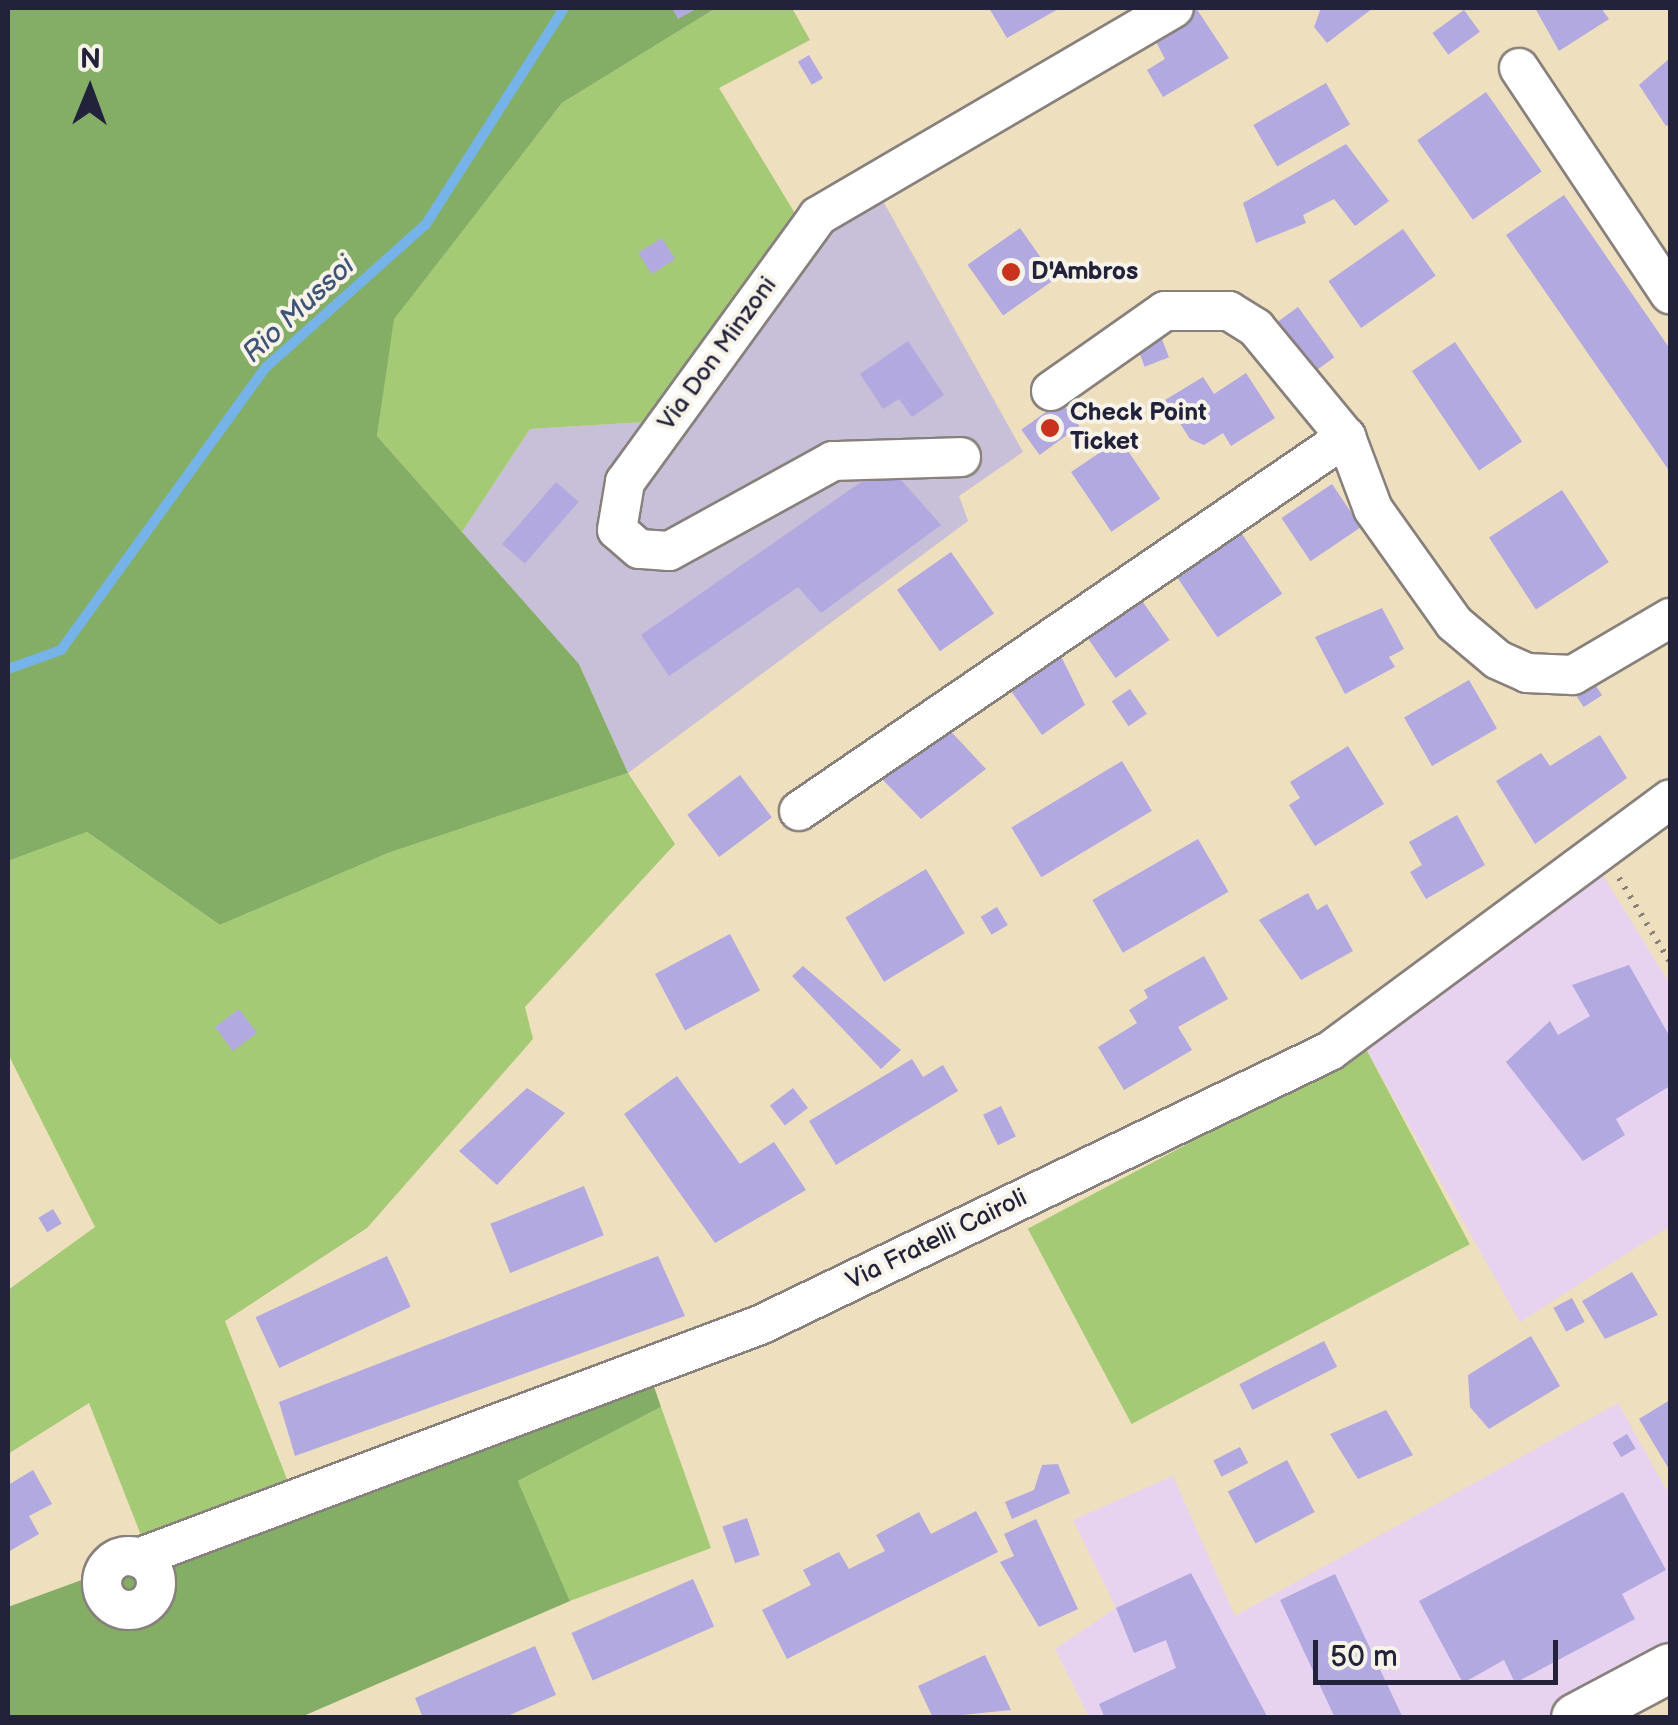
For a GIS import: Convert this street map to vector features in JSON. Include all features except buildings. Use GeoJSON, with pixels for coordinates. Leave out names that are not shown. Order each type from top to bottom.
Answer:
{"type":"FeatureCollection","features":[{"type":"Feature","properties":{"kind":"main road"},"geometry":{"type":"LineString","coordinates":[[1576,1718],[1670,1668]]}},
{"type":"Feature","properties":{"kind":"street","name":"Via Don Minzoni"},"geometry":{"type":"LineString","coordinates":[[961,457],[833,461],[669,551],[639,549],[617,530],[625,482],[818,216],[1174,8]]}},
{"type":"Feature","properties":{"kind":"street"},"geometry":{"type":"LineString","coordinates":[[1519,68],[1670,294]]}},
{"type":"Feature","properties":{"kind":"street"},"geometry":{"type":"LineString","coordinates":[[1052,391],[1156,316],[1212,306],[1256,328],[1346,438],[1373,509],[1442,608],[1513,669],[1573,674],[1670,618]]}},
{"type":"Feature","properties":{"kind":"street"},"geometry":{"type":"LineString","coordinates":[[799,811],[1346,438]]}},
{"type":"Feature","properties":{"kind":"street","name":"Via Fratelli Cairoli"},"geometry":{"type":"LineString","coordinates":[[138,1558],[760,1325],[1312,1060],[1670,799]]}},
{"type":"Feature","properties":{"kind":"path"},"geometry":{"type":"LineString","coordinates":[[1603,850],[1670,962]]}},
{"type":"Feature","properties":{"kind":"shaded area"},"geometry":{"type":"Polygon","coordinates":[[[878,192],[1023,452],[959,496],[968,521],[628,773],[579,664],[462,532],[530,429],[645,422],[802,225],[878,192]]]}},
{"type":"Feature","properties":{"kind":"shaded area"},"geometry":{"type":"Polygon","coordinates":[[[1599,869],[1670,984],[1670,1226],[1520,1322],[1366,1049],[1599,869]]]}},
{"type":"Feature","properties":{"kind":"shaded area"},"geometry":{"type":"Polygon","coordinates":[[[1618,1403],[1670,1496],[1670,1659],[1564,1717],[1089,1717],[1055,1649],[1116,1608],[1073,1520],[1173,1476],[1235,1616],[1618,1403]]]}},
{"type":"Feature","properties":{"kind":"green space"},"geometry":{"type":"Polygon","coordinates":[[[8,8],[716,8],[562,103],[394,319],[377,436],[579,664],[628,773],[388,853],[220,925],[87,832],[8,861],[8,8]]]}},
{"type":"Feature","properties":{"kind":"green space"},"geometry":{"type":"Polygon","coordinates":[[[716,8],[792,8],[810,40],[719,88],[802,225],[645,422],[530,429],[462,532],[377,436],[393,319],[562,103],[716,8]]]}},
{"type":"Feature","properties":{"kind":"green space"},"geometry":{"type":"Polygon","coordinates":[[[628,773],[675,844],[525,1007],[533,1039],[367,1228],[225,1321],[294,1497],[148,1553],[89,1403],[8,1454],[8,1290],[95,1227],[8,1054],[8,861],[87,832],[220,925],[388,853],[628,773]]]}},
{"type":"Feature","properties":{"kind":"green space"},"geometry":{"type":"Polygon","coordinates":[[[1366,1049],[1470,1244],[1132,1424],[1028,1229],[1366,1049]]]}},
{"type":"Feature","properties":{"kind":"green space"},"geometry":{"type":"Polygon","coordinates":[[[649,1372],[661,1407],[518,1481],[570,1601],[301,1717],[8,1718],[8,1607],[649,1372]]]}},
{"type":"Feature","properties":{"kind":"green space"},"geometry":{"type":"Polygon","coordinates":[[[661,1407],[711,1548],[570,1601],[518,1481],[661,1407]]]}},
{"type":"Feature","properties":{"kind":"waterway","name":"Rio Mussoi"},"geometry":{"type":"LineString","coordinates":[[8,669],[61,650],[265,368],[426,224],[564,8]]}},
{"type":"Feature","properties":{"kind":"place","name":"D'Ambros"},"geometry":{"type":"Point","coordinates":[1011,272]}},
{"type":"Feature","properties":{"kind":"place","name":"Check Point Ticket"},"geometry":{"type":"Point","coordinates":[1050,428]}}]}
